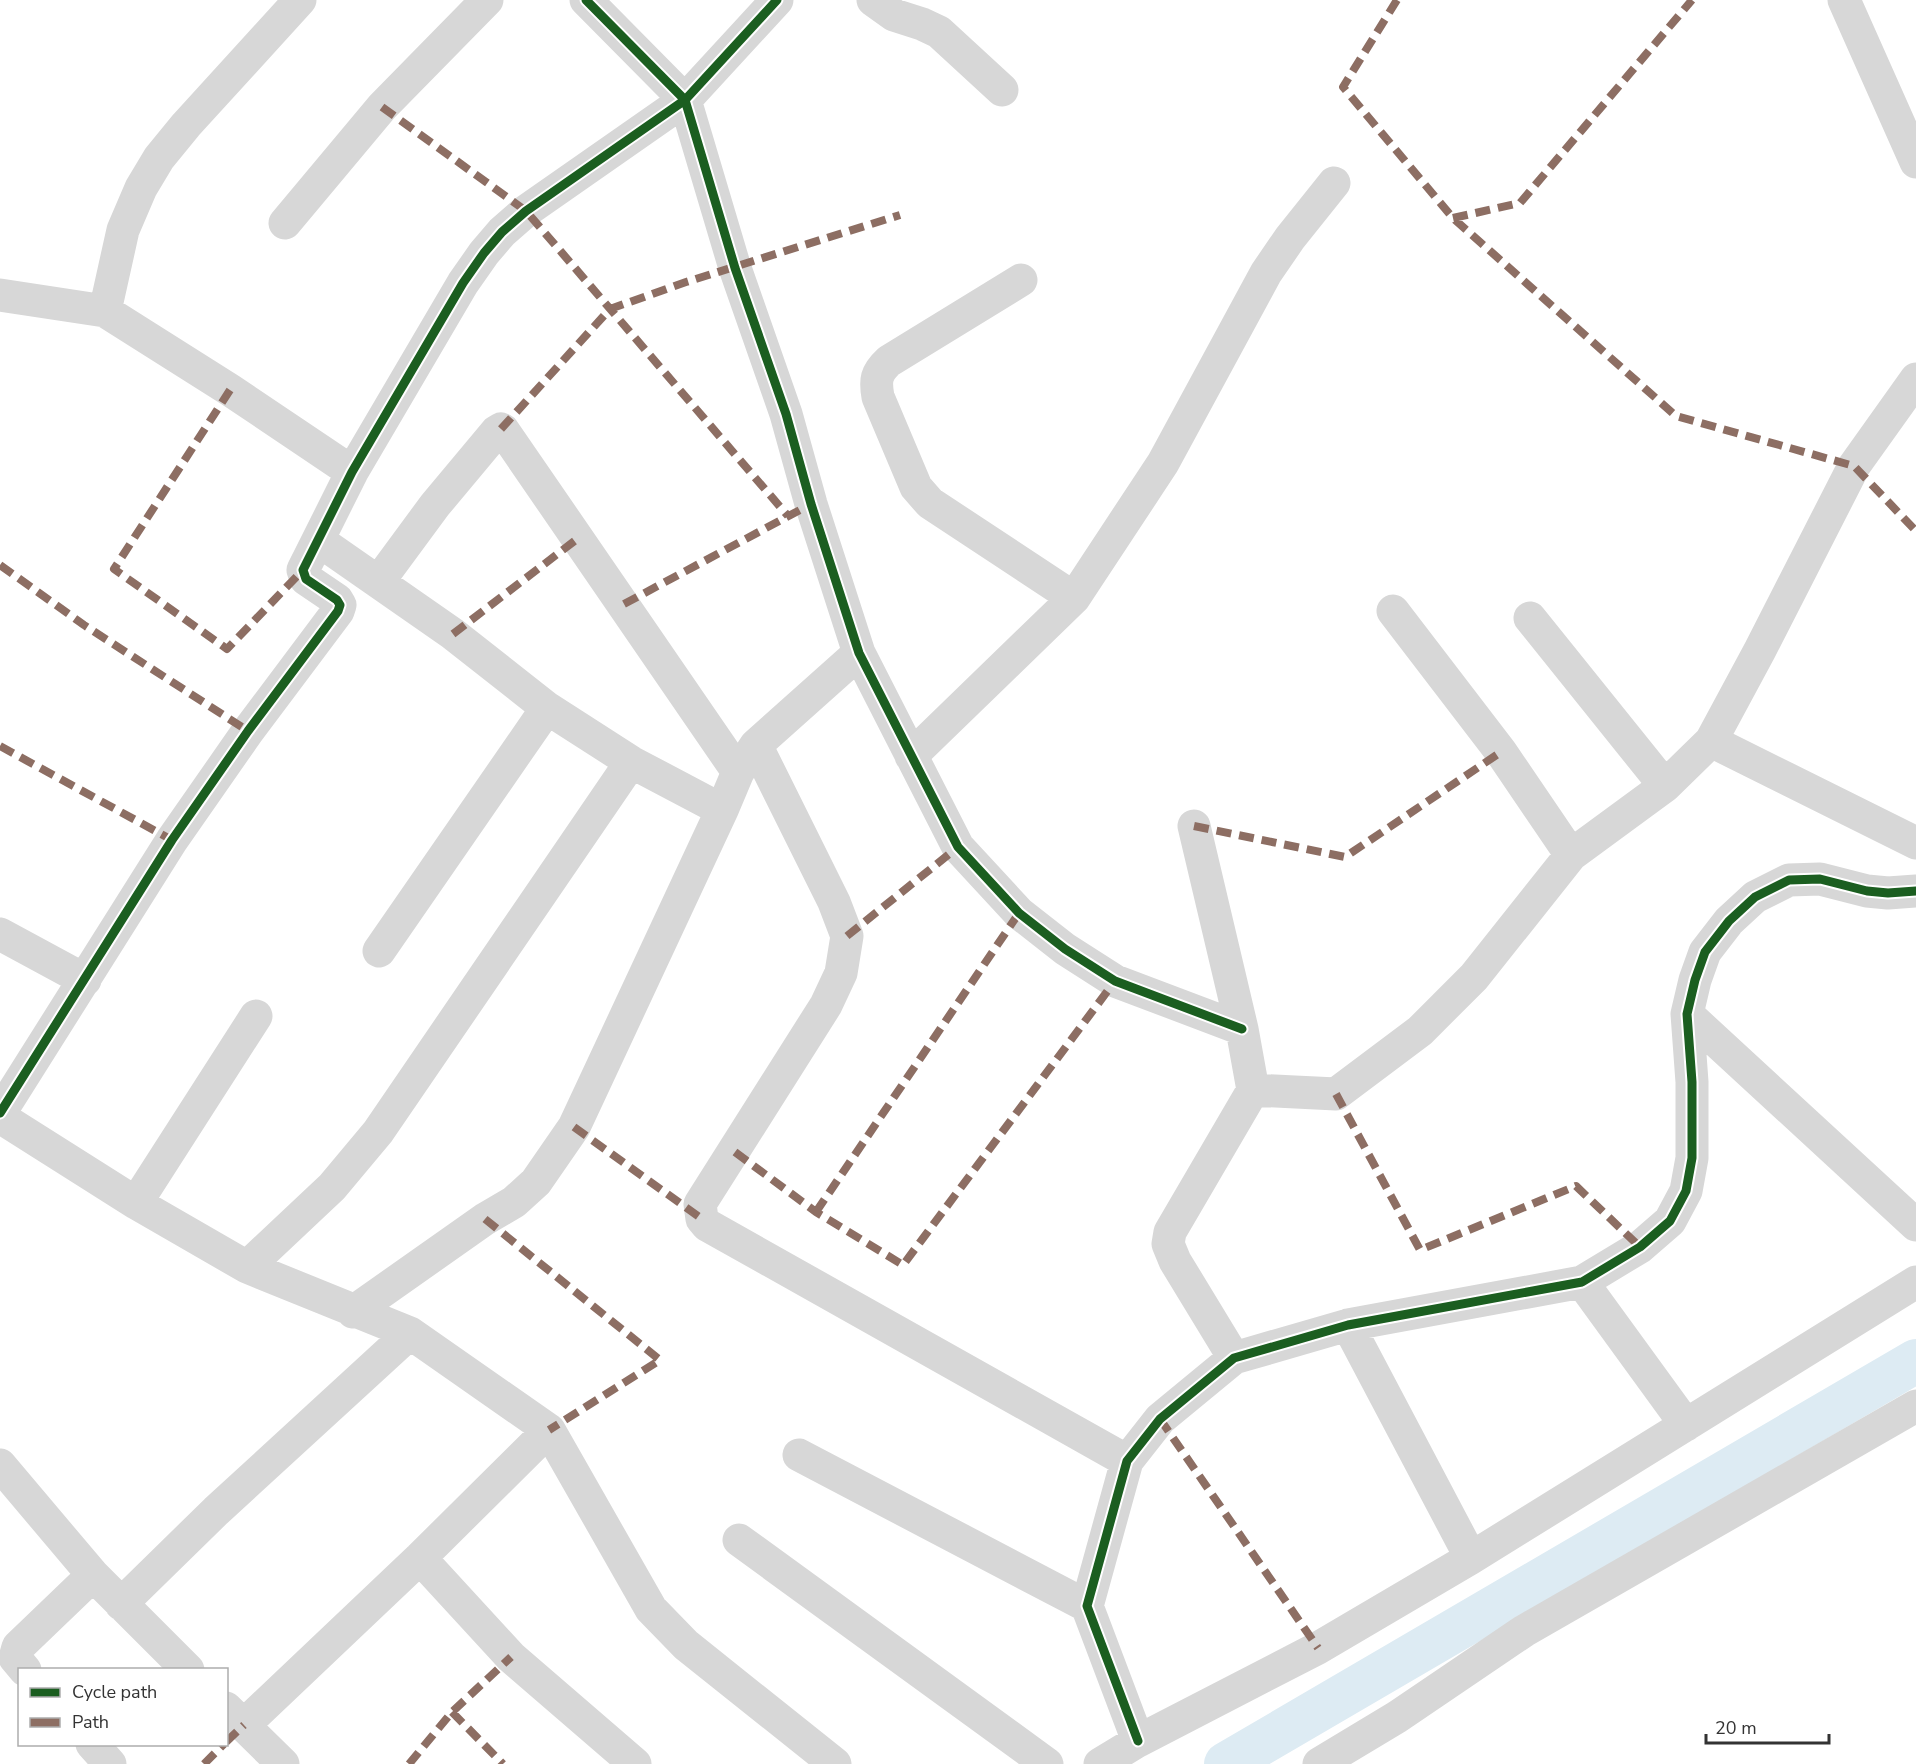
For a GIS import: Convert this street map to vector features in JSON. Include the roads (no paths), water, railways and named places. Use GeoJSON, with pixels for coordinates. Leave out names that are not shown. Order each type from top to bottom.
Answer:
{"type":"FeatureCollection","features":[{"type":"Feature","properties":{"kind":"street"},"geometry":{"type":"LineString","coordinates":[[105,312],[123,230],[141,188],[159,158],[186,125],[300,0]]}},
{"type":"Feature","properties":{"kind":"street"},"geometry":{"type":"LineString","coordinates":[[285,223],[382,107],[487,0]]}},
{"type":"Feature","properties":{"kind":"street"},"geometry":{"type":"LineString","coordinates":[[586,0],[685,100],[735,268],[786,414],[811,504],[859,653],[958,847],[1019,913],[1065,949],[1115,981],[1242,1029]]}},
{"type":"Feature","properties":{"kind":"street"},"geometry":{"type":"LineString","coordinates":[[777,0],[685,100],[526,211],[502,232],[463,283],[352,472],[303,570],[306,579],[337,600],[340,605],[338,611],[248,731],[172,840],[0,1115],[136,1203],[247,1267],[353,1312],[410,1333],[549,1430],[651,1609],[686,1645],[835,1764]]}},
{"type":"Feature","properties":{"kind":"street"},"geometry":{"type":"LineString","coordinates":[[873,0],[894,15],[939,32],[1002,90]]}},
{"type":"Feature","properties":{"kind":"street"},"geometry":{"type":"LineString","coordinates":[[1845,0],[1916,162]]}},
{"type":"Feature","properties":{"kind":"street"},"geometry":{"type":"LineString","coordinates":[[911,756],[1074,598],[1163,463],[1266,273],[1290,238],[1334,183]]}},
{"type":"Feature","properties":{"kind":"street"},"geometry":{"type":"LineString","coordinates":[[1021,280],[889,361],[879,371],[875,382],[878,397],[916,487],[930,504],[1074,598]]}},
{"type":"Feature","properties":{"kind":"street"},"geometry":{"type":"LineString","coordinates":[[0,295],[105,312],[230,390],[352,472]]}},
{"type":"Feature","properties":{"kind":"street"},"geometry":{"type":"LineString","coordinates":[[1254,1090],[1336,1094],[1420,1031],[1466,985],[1570,855],[1665,786],[1711,741],[1854,466],[1916,379]]}},
{"type":"Feature","properties":{"kind":"street"},"geometry":{"type":"LineString","coordinates":[[379,581],[435,505],[496,432],[503,430],[747,759],[834,902],[847,936],[841,973],[826,1005],[700,1204],[702,1220],[707,1225],[1127,1461]]}},
{"type":"Feature","properties":{"kind":"street"},"geometry":{"type":"LineString","coordinates":[[318,540],[453,634],[547,708],[631,762],[722,810]]}},
{"type":"Feature","properties":{"kind":"street"},"geometry":{"type":"LineString","coordinates":[[1393,611],[1501,752],[1570,855]]}},
{"type":"Feature","properties":{"kind":"street"},"geometry":{"type":"LineString","coordinates":[[1530,618],[1665,786]]}},
{"type":"Feature","properties":{"kind":"street"},"geometry":{"type":"LineString","coordinates":[[353,1312],[484,1219],[514,1202],[536,1182],[574,1127],[747,759],[859,653]]}},
{"type":"Feature","properties":{"kind":"street"},"geometry":{"type":"LineString","coordinates":[[379,951],[547,708]]}},
{"type":"Feature","properties":{"kind":"street"},"geometry":{"type":"LineString","coordinates":[[1711,741],[1916,843]]}},
{"type":"Feature","properties":{"kind":"street"},"geometry":{"type":"LineString","coordinates":[[247,1267],[332,1187],[378,1132],[631,762]]}},
{"type":"Feature","properties":{"kind":"street"},"geometry":{"type":"LineString","coordinates":[[1194,826],[1242,1029],[1254,1090],[1170,1232],[1168,1244],[1175,1261],[1234,1358]]}},
{"type":"Feature","properties":{"kind":"street"},"geometry":{"type":"LineString","coordinates":[[1138,1741],[1087,1606],[1127,1461],[1160,1419],[1234,1358],[1348,1325],[1582,1282],[1640,1247],[1670,1221],[1686,1191],[1692,1158],[1692,1082],[1687,1014],[1705,952],[1729,921],[1755,897],[1788,880],[1820,879],[1867,891],[1888,893],[1916,891]]}},
{"type":"Feature","properties":{"kind":"street"},"geometry":{"type":"LineString","coordinates":[[0,934],[85,980]]}},
{"type":"Feature","properties":{"kind":"street"},"geometry":{"type":"LineString","coordinates":[[1687,1014],[1916,1225]]}},
{"type":"Feature","properties":{"kind":"street"},"geometry":{"type":"LineString","coordinates":[[136,1203],[256,1016]]}},
{"type":"Feature","properties":{"kind":"street"},"geometry":{"type":"LineString","coordinates":[[1582,1282],[1686,1425]]}},
{"type":"Feature","properties":{"kind":"street"},"geometry":{"type":"LineString","coordinates":[[1100,1764],[1138,1741],[1318,1648],[1471,1558],[1916,1282]]}},
{"type":"Feature","properties":{"kind":"street"},"geometry":{"type":"LineString","coordinates":[[1348,1325],[1471,1558]]}},
{"type":"Feature","properties":{"kind":"street"},"geometry":{"type":"LineString","coordinates":[[121,1604],[216,1511],[410,1333]]}},
{"type":"Feature","properties":{"kind":"street"},"geometry":{"type":"LineString","coordinates":[[1319,1764],[1397,1717],[1524,1631],[1916,1406]]}},
{"type":"Feature","properties":{"kind":"street"},"geometry":{"type":"LineString","coordinates":[[283,1764],[235,1716],[420,1558],[549,1430]]}},
{"type":"Feature","properties":{"kind":"street"},"geometry":{"type":"LineString","coordinates":[[799,1455],[1087,1606]]}},
{"type":"Feature","properties":{"kind":"street"},"geometry":{"type":"LineString","coordinates":[[0,1465],[93,1575],[186,1668]]}},
{"type":"Feature","properties":{"kind":"street"},"geometry":{"type":"LineString","coordinates":[[739,1540],[1047,1764]]}},
{"type":"Feature","properties":{"kind":"street"},"geometry":{"type":"LineString","coordinates":[[420,1558],[511,1657],[634,1764]]}},
{"type":"Feature","properties":{"kind":"street"},"geometry":{"type":"LineString","coordinates":[[23,1668],[15,1658],[18,1647],[93,1575]]}},
{"type":"Feature","properties":{"kind":"street"},"geometry":{"type":"LineString","coordinates":[[94,1746],[110,1764]]}},
{"type":"Feature","properties":{"kind":"waterway"},"geometry":{"type":"LineString","coordinates":[[1226,1764],[1916,1361]]}}]}
